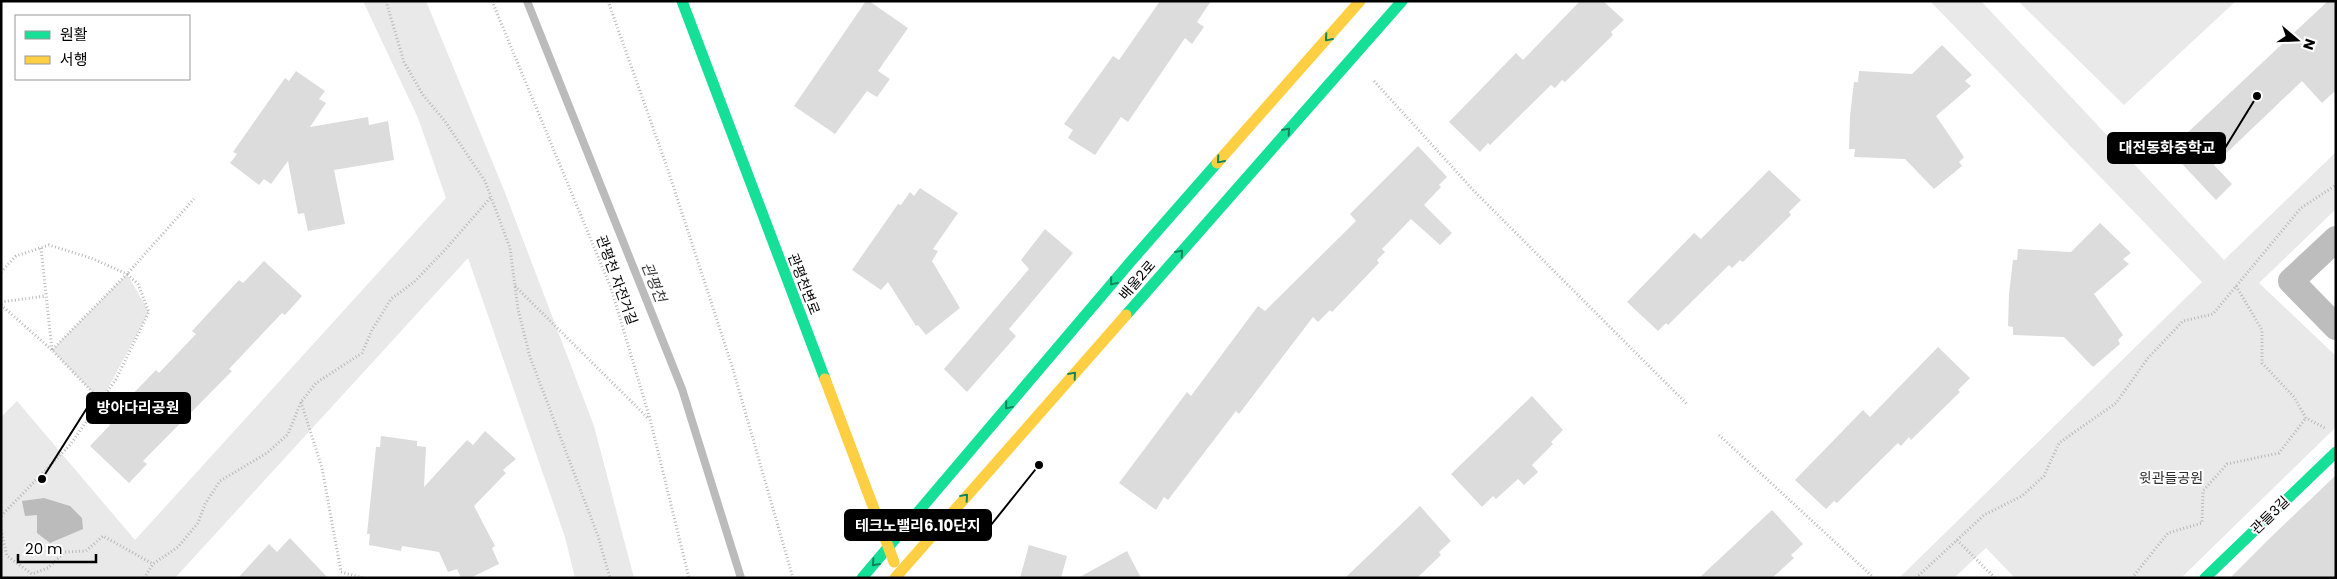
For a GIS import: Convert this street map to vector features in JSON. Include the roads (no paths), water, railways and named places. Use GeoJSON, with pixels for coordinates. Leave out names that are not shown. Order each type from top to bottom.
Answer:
{"type":"FeatureCollection","features":[{"type":"Feature","properties":{"kind":"main road","name":"관평천변로"},"geometry":{"type":"LineString","coordinates":[[682,1],[898,576]]}},
{"type":"Feature","properties":{"kind":"main road","name":"배울2로"},"geometry":{"type":"LineString","coordinates":[[862,578],[1132,260],[1360,1]]}},
{"type":"Feature","properties":{"kind":"main road","name":"배울2로"},"geometry":{"type":"LineString","coordinates":[[898,576],[1402,1]]}},
{"type":"Feature","properties":{"kind":"main road","name":"관들3길"},"geometry":{"type":"LineString","coordinates":[[2205,578],[2336,452]]}},
{"type":"Feature","properties":{"kind":"street"},"geometry":{"type":"LineString","coordinates":[[2336,238],[2291,281],[2336,327]]}},
{"type":"Feature","properties":{"kind":"waterway","name":"관평천"},"geometry":{"type":"LineString","coordinates":[[527,1],[682,389],[741,578]]}},
{"type":"Feature","properties":{"kind":"place","name":"대전동화중학교"},"geometry":{"type":"Point","coordinates":[2257,96]}},
{"type":"Feature","properties":{"kind":"place","name":"테크노밸리6.10단지"},"geometry":{"type":"Point","coordinates":[1039,465]}},
{"type":"Feature","properties":{"kind":"place","name":"방아다리공원"},"geometry":{"type":"Point","coordinates":[42,479]}},
{"type":"Feature","properties":{"kind":"park label","name":"윗관들공원"},"geometry":{"type":"Point","coordinates":[2171,478]}}]}
